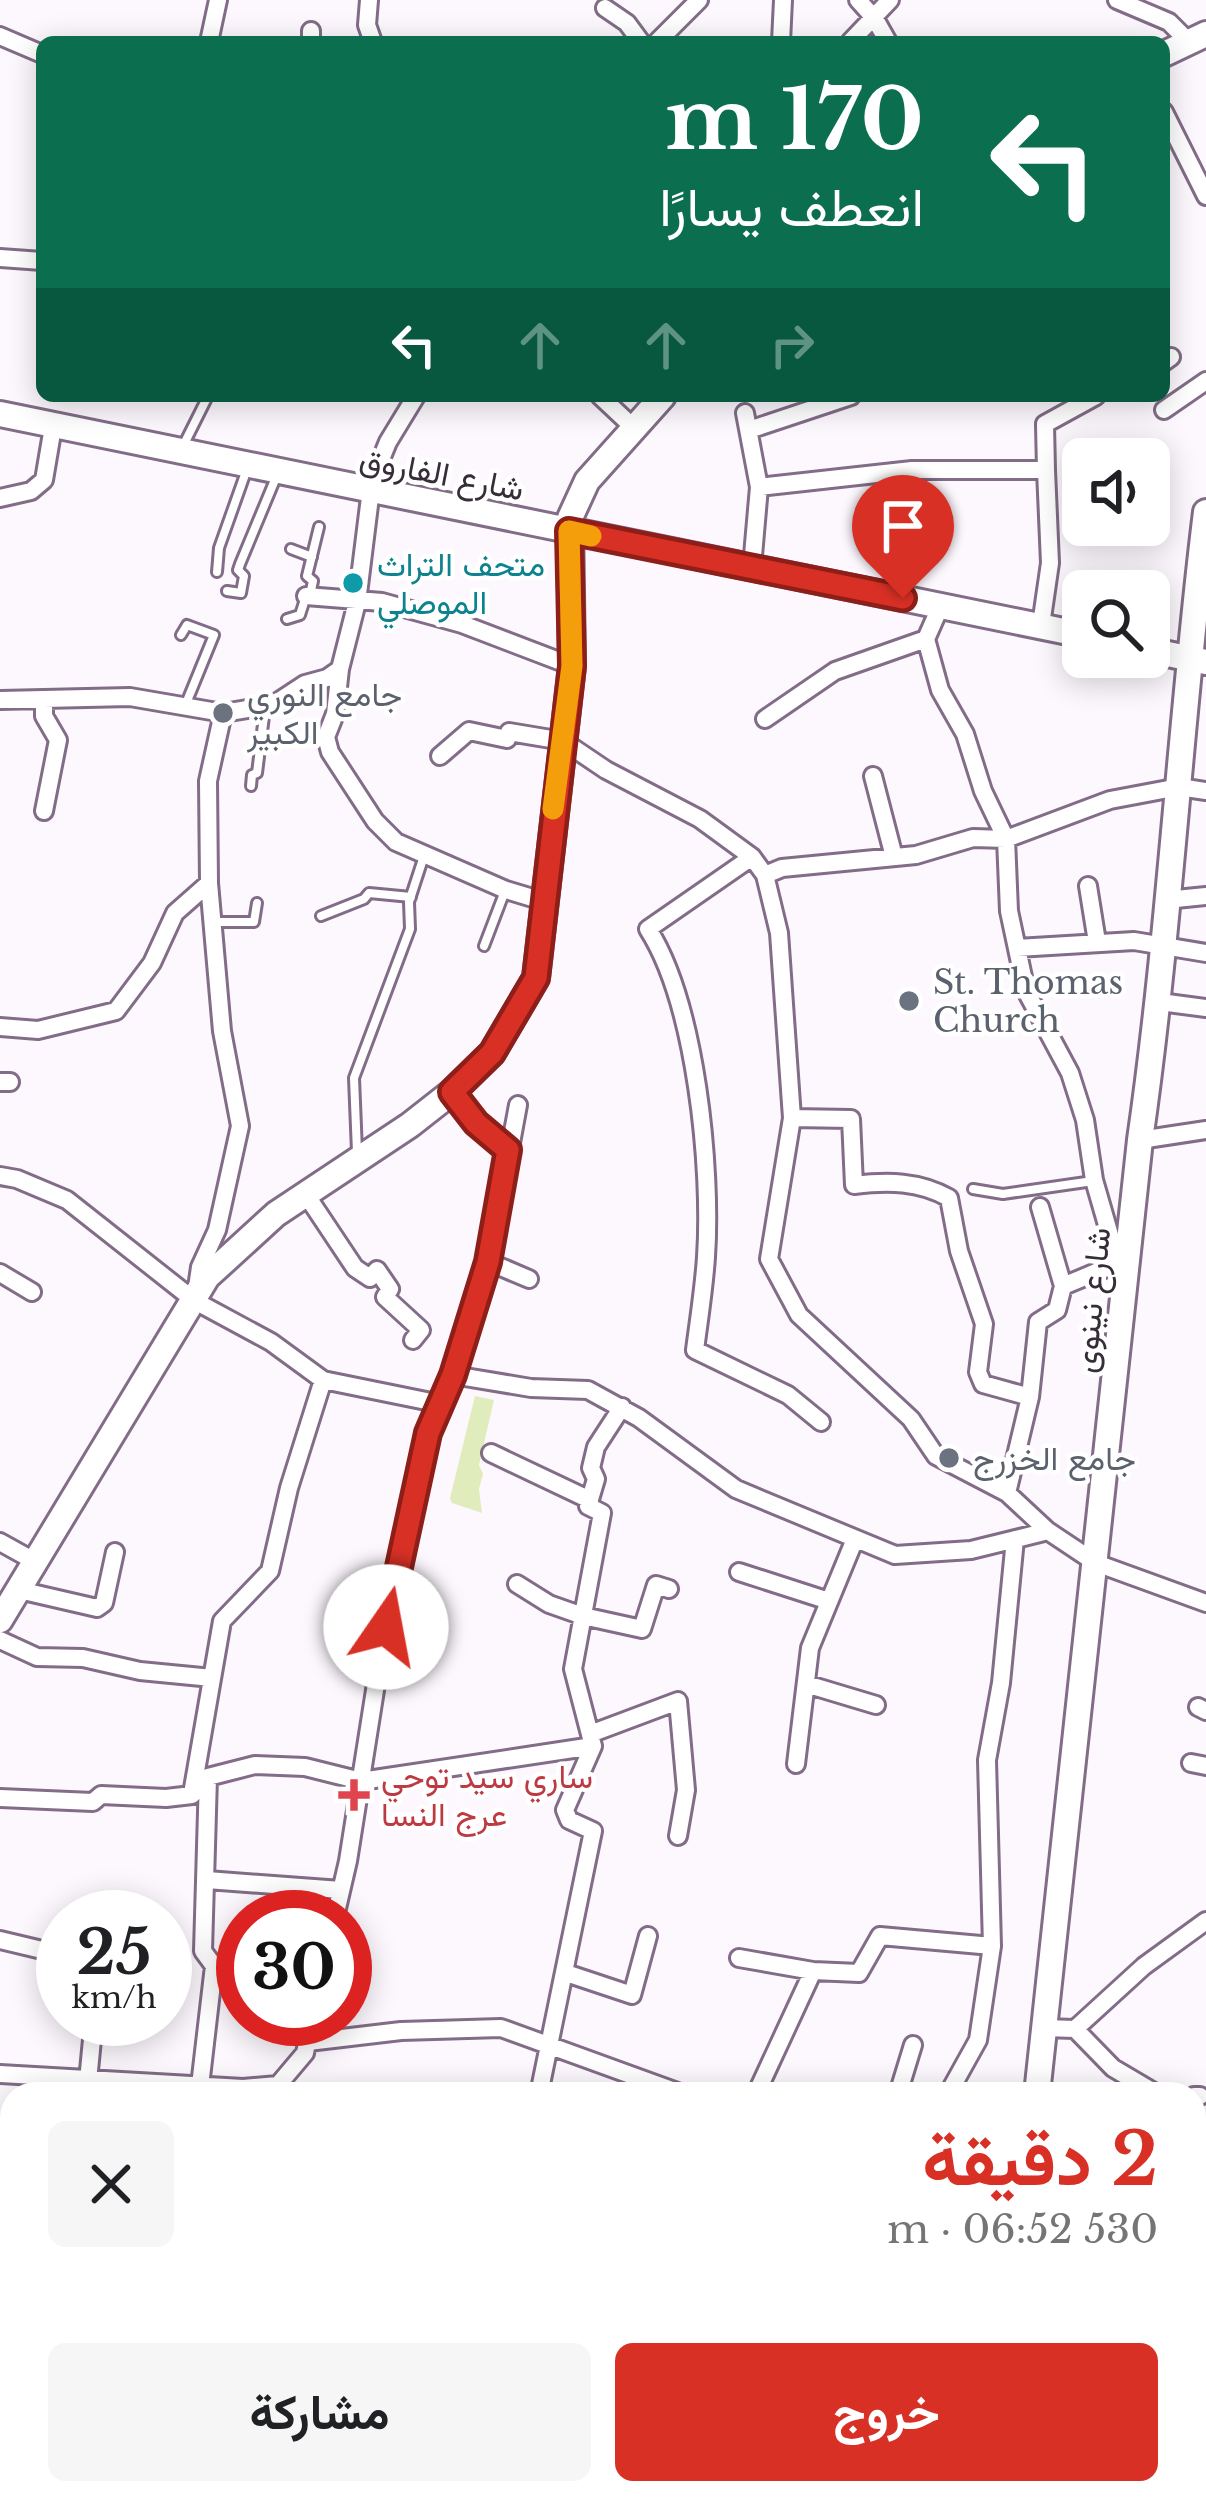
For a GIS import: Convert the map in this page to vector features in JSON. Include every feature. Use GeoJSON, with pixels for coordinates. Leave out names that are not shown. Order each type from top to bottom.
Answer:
{"type":"FeatureCollection","features":[{"type":"Feature","properties":{"kind":"main road"},"geometry":{"type":"LineString","coordinates":[[1170,51],[1197,38]]}},
{"type":"Feature","properties":{"kind":"main road"},"geometry":{"type":"LineString","coordinates":[[0,1623],[207,1277],[276,1214],[452,1092],[492,1053],[536,978],[572,666],[569,531],[579,492],[658,402]]}},
{"type":"Feature","properties":{"kind":"main road","name":"شارع الفاروق"},"geometry":{"type":"LineString","coordinates":[[0,414],[369,493],[1062,630]]}},
{"type":"Feature","properties":{"kind":"main road","name":"شارع نينوى"},"geometry":{"type":"LineString","coordinates":[[1036,2082],[1096,1563],[1123,1266],[1160,1002],[1166,900],[1197,660],[1198,583],[1206,512]]}},
{"type":"Feature","properties":{"kind":"main road"},"geometry":{"type":"LineString","coordinates":[[1198,583],[1206,611]]}},
{"type":"Feature","properties":{"kind":"street"},"geometry":{"type":"LineString","coordinates":[[210,36],[218,0]]}},
{"type":"Feature","properties":{"kind":"street"},"geometry":{"type":"LineString","coordinates":[[369,0],[371,36]]}},
{"type":"Feature","properties":{"kind":"street"},"geometry":{"type":"LineString","coordinates":[[663,36],[699,0]]}},
{"type":"Feature","properties":{"kind":"street"},"geometry":{"type":"LineString","coordinates":[[781,36],[783,0]]}},
{"type":"Feature","properties":{"kind":"street"},"geometry":{"type":"LineString","coordinates":[[858,0],[884,36]]}},
{"type":"Feature","properties":{"kind":"street"},"geometry":{"type":"LineString","coordinates":[[857,36],[890,0]]}},
{"type":"Feature","properties":{"kind":"street"},"geometry":{"type":"LineString","coordinates":[[1117,0],[1197,38]]}},
{"type":"Feature","properties":{"kind":"street"},"geometry":{"type":"LineString","coordinates":[[1169,22],[1170,0]]}},
{"type":"Feature","properties":{"kind":"street"},"geometry":{"type":"LineString","coordinates":[[605,8],[637,36]]}},
{"type":"Feature","properties":{"kind":"street"},"geometry":{"type":"LineString","coordinates":[[0,36],[36,51]]}},
{"type":"Feature","properties":{"kind":"street"},"geometry":{"type":"LineString","coordinates":[[1170,125],[1206,196]]}},
{"type":"Feature","properties":{"kind":"street"},"geometry":{"type":"LineString","coordinates":[[0,258],[36,261]]}},
{"type":"Feature","properties":{"kind":"street"},"geometry":{"type":"LineString","coordinates":[[1164,410],[1206,381]]}},
{"type":"Feature","properties":{"kind":"street"},"geometry":{"type":"LineString","coordinates":[[409,402],[369,493],[357,602],[340,668],[335,714],[326,737],[330,752],[375,821],[396,842],[506,890],[546,902]]}},
{"type":"Feature","properties":{"kind":"street"},"geometry":{"type":"LineString","coordinates":[[606,402],[634,428]]}},
{"type":"Feature","properties":{"kind":"street"},"geometry":{"type":"LineString","coordinates":[[752,567],[759,487],[747,421],[826,402]]}},
{"type":"Feature","properties":{"kind":"street"},"geometry":{"type":"LineString","coordinates":[[1041,626],[1050,563],[1045,424],[1083,402]]}},
{"type":"Feature","properties":{"kind":"street"},"geometry":{"type":"LineString","coordinates":[[0,498],[31,491],[44,480],[53,427]]}},
{"type":"Feature","properties":{"kind":"street"},"geometry":{"type":"LineString","coordinates":[[759,487],[912,470],[1046,470]]}},
{"type":"Feature","properties":{"kind":"street"},"geometry":{"type":"LineString","coordinates":[[308,596],[382,602],[462,624],[572,666]]}},
{"type":"Feature","properties":{"kind":"street"},"geometry":{"type":"LineString","coordinates":[[940,605],[926,639],[940,690],[965,734],[983,791],[1006,839],[1009,911],[1027,991],[1070,1073],[1085,1120],[1094,1180],[1123,1266],[1064,1286]]}},
{"type":"Feature","properties":{"kind":"street"},"geometry":{"type":"LineString","coordinates":[[765,719],[835,671],[926,639]]}},
{"type":"Feature","properties":{"kind":"street"},"geometry":{"type":"LineString","coordinates":[[0,700],[130,697],[223,713],[265,706],[305,684],[327,679],[340,668]]}},
{"type":"Feature","properties":{"kind":"street"},"geometry":{"type":"LineString","coordinates":[[44,700],[44,716],[58,740],[44,811]]}},
{"type":"Feature","properties":{"kind":"street"},"geometry":{"type":"LineString","coordinates":[[195,1301],[200,1267],[217,1230],[232,1172],[240,1126],[222,1031],[209,883],[208,782],[223,713]]}},
{"type":"Feature","properties":{"kind":"street"},"geometry":{"type":"LineString","coordinates":[[440,756],[469,731],[507,739],[509,732],[563,741],[606,770],[686,810],[752,857],[765,875],[779,933],[792,1118],[769,1259],[774,1274],[799,1315],[911,1419],[936,1456],[1007,1492],[1048,1531],[1096,1563],[1206,1604]]}},
{"type":"Feature","properties":{"kind":"street"},"geometry":{"type":"LineString","coordinates":[[872,776],[893,857]]}},
{"type":"Feature","properties":{"kind":"street"},"geometry":{"type":"LineString","coordinates":[[765,875],[782,868],[916,855],[973,838],[1006,839],[1109,800],[1180,787],[1206,791]]}},
{"type":"Feature","properties":{"kind":"street"},"geometry":{"type":"LineString","coordinates":[[752,857],[648,928],[673,980],[697,1093],[706,1255],[695,1350],[788,1395],[821,1422]]}},
{"type":"Feature","properties":{"kind":"street"},"geometry":{"type":"LineString","coordinates":[[0,1027],[38,1030],[116,1011],[152,963],[175,914],[209,883]]}},
{"type":"Feature","properties":{"kind":"street"},"geometry":{"type":"LineString","coordinates":[[1088,886],[1097,942]]}},
{"type":"Feature","properties":{"kind":"street"},"geometry":{"type":"LineString","coordinates":[[1166,900],[1206,896]]}},
{"type":"Feature","properties":{"kind":"street"},"geometry":{"type":"LineString","coordinates":[[1017,948],[1097,942],[1206,953]]}},
{"type":"Feature","properties":{"kind":"street"},"geometry":{"type":"LineString","coordinates":[[1160,1002],[1206,1008]]}},
{"type":"Feature","properties":{"kind":"street"},"geometry":{"type":"LineString","coordinates":[[452,1092],[476,1123],[508,1150]]}},
{"type":"Feature","properties":{"kind":"street"},"geometry":{"type":"LineString","coordinates":[[207,1880],[341,1890],[386,1627],[428,1433],[453,1375],[488,1262],[518,1105]]}},
{"type":"Feature","properties":{"kind":"street"},"geometry":{"type":"LineString","coordinates":[[792,1118],[851,1120],[854,1185],[890,1181],[921,1186],[949,1198],[959,1251],[984,1324],[978,1372],[983,1384],[1030,1397]]}},
{"type":"Feature","properties":{"kind":"street"},"geometry":{"type":"LineString","coordinates":[[1140,1140],[1206,1130]]}},
{"type":"Feature","properties":{"kind":"street"},"geometry":{"type":"LineString","coordinates":[[0,1176],[67,1200],[195,1301],[271,1342],[323,1380],[440,1404]]}},
{"type":"Feature","properties":{"kind":"street"},"geometry":{"type":"LineString","coordinates":[[305,1193],[355,1268],[370,1278],[377,1270],[390,1289],[385,1297],[421,1330],[412,1340]]}},
{"type":"Feature","properties":{"kind":"street"},"geometry":{"type":"LineString","coordinates":[[1007,1492],[1030,1397],[1038,1322],[1057,1310],[1064,1286],[1040,1207]]}},
{"type":"Feature","properties":{"kind":"street"},"geometry":{"type":"LineString","coordinates":[[488,1262],[529,1279]]}},
{"type":"Feature","properties":{"kind":"street"},"geometry":{"type":"LineString","coordinates":[[0,1274],[32,1292]]}},
{"type":"Feature","properties":{"kind":"street"},"geometry":{"type":"LineString","coordinates":[[453,1375],[531,1388],[588,1390],[622,1407],[736,1489],[895,1556],[971,1550],[1048,1531]]}},
{"type":"Feature","properties":{"kind":"street"},"geometry":{"type":"LineString","coordinates":[[192,1795],[222,1622],[270,1570],[289,1488],[323,1380]]}},
{"type":"Feature","properties":{"kind":"street"},"geometry":{"type":"LineString","coordinates":[[541,2082],[592,1831],[569,1820],[566,1810],[591,1740],[573,1669],[602,1513],[588,1506],[596,1479],[591,1468],[596,1448],[622,1407]]}},
{"type":"Feature","properties":{"kind":"street"},"geometry":{"type":"LineString","coordinates":[[491,1453],[590,1500]]}},
{"type":"Feature","properties":{"kind":"street"},"geometry":{"type":"LineString","coordinates":[[796,1764],[811,1648],[854,1539]]}},
{"type":"Feature","properties":{"kind":"street"},"geometry":{"type":"LineString","coordinates":[[959,2082],[978,2040],[992,1946],[987,1760],[1001,1683],[1015,1539]]}},
{"type":"Feature","properties":{"kind":"street"},"geometry":{"type":"LineString","coordinates":[[0,1542],[36,1562]]}},
{"type":"Feature","properties":{"kind":"street"},"geometry":{"type":"LineString","coordinates":[[19,1590],[97,1608],[104,1603],[115,1552]]}},
{"type":"Feature","properties":{"kind":"street"},"geometry":{"type":"LineString","coordinates":[[739,1572],[829,1601]]}},
{"type":"Feature","properties":{"kind":"street"},"geometry":{"type":"LineString","coordinates":[[518,1584],[549,1604],[642,1629],[656,1585],[669,1589]]}},
{"type":"Feature","properties":{"kind":"street"},"geometry":{"type":"LineString","coordinates":[[0,1623],[37,1658],[82,1658],[140,1671],[212,1678]]}},
{"type":"Feature","properties":{"kind":"street"},"geometry":{"type":"LineString","coordinates":[[806,1684],[876,1705]]}},
{"type":"Feature","properties":{"kind":"street"},"geometry":{"type":"LineString","coordinates":[[0,1798],[93,1802],[101,1795],[192,1795],[208,1777],[255,1765],[305,1768],[361,1781],[591,1740],[678,1701],[686,1790],[678,1836]]}},
{"type":"Feature","properties":{"kind":"street"},"geometry":{"type":"LineString","coordinates":[[200,2082],[214,1966],[203,1951],[208,1777]]}},
{"type":"Feature","properties":{"kind":"street"},"geometry":{"type":"LineString","coordinates":[[1075,2029],[1144,1966],[1206,1921]]}},
{"type":"Feature","properties":{"kind":"street"},"geometry":{"type":"LineString","coordinates":[[566,1973],[632,1995],[648,1936]]}},
{"type":"Feature","properties":{"kind":"street"},"geometry":{"type":"LineString","coordinates":[[739,1958],[813,1971],[859,1973],[880,1936],[992,1946]]}},
{"type":"Feature","properties":{"kind":"street"},"geometry":{"type":"LineString","coordinates":[[0,1940],[36,1948]]}},
{"type":"Feature","properties":{"kind":"street"},"geometry":{"type":"LineString","coordinates":[[762,2082],[813,1971]]}},
{"type":"Feature","properties":{"kind":"street"},"geometry":{"type":"LineString","coordinates":[[372,2034],[501,2028],[630,2082]]}},
{"type":"Feature","properties":{"kind":"street"},"geometry":{"type":"LineString","coordinates":[[1044,2028],[1075,2029],[1113,2068],[1137,2082]]}},
{"type":"Feature","properties":{"kind":"street"},"geometry":{"type":"LineString","coordinates":[[902,2082],[913,2045]]}},
{"type":"Feature","properties":{"kind":"street"},"geometry":{"type":"LineString","coordinates":[[88,2080],[91,2046]]}},
{"type":"Feature","properties":{"kind":"street"},"geometry":{"type":"LineString","coordinates":[[281,2082],[307,2046]]}},
{"type":"Feature","properties":{"kind":"street"},"geometry":{"type":"LineString","coordinates":[[0,2074],[125,2082]]}},
{"type":"Feature","properties":{"kind":"lane"},"geometry":{"type":"LineString","coordinates":[[181,453],[193,420],[199,421],[206,402]]}},
{"type":"Feature","properties":{"kind":"lane"},"geometry":{"type":"LineString","coordinates":[[217,572],[219,548],[248,467]]}},
{"type":"Feature","properties":{"kind":"lane"},"geometry":{"type":"LineString","coordinates":[[227,591],[242,593],[244,576],[238,570],[277,473]]}},
{"type":"Feature","properties":{"kind":"lane"},"geometry":{"type":"LineString","coordinates":[[286,619],[300,616],[314,581],[307,577],[319,527]]}},
{"type":"Feature","properties":{"kind":"lane"},"geometry":{"type":"LineString","coordinates":[[291,550],[312,557]]}},
{"type":"Feature","properties":{"kind":"lane"},"geometry":{"type":"LineString","coordinates":[[181,635],[187,625],[214,635],[184,707]]}},
{"type":"Feature","properties":{"kind":"lane"},"geometry":{"type":"LineString","coordinates":[[251,786],[265,706]]}},
{"type":"Feature","properties":{"kind":"lane"},"geometry":{"type":"LineString","coordinates":[[359,1160],[354,1078],[410,929],[410,897],[424,855]]}},
{"type":"Feature","properties":{"kind":"lane"},"geometry":{"type":"LineString","coordinates":[[484,946],[506,890]]}},
{"type":"Feature","properties":{"kind":"lane"},"geometry":{"type":"LineString","coordinates":[[321,916],[369,893],[410,897]]}},
{"type":"Feature","properties":{"kind":"lane"},"geometry":{"type":"LineString","coordinates":[[215,922],[254,922],[257,903]]}},
{"type":"Feature","properties":{"kind":"lane"},"geometry":{"type":"LineString","coordinates":[[973,1189],[1003,1194],[1094,1180]]}},
{"type":"Feature","properties":{"kind":"green space"},"geometry":{"type":"Polygon","coordinates":[[[475,1396],[494,1400],[479,1465],[482,1513],[452,1503],[450,1498],[475,1396]]]}},
{"type":"Feature","properties":{"kind":"slow traffic"},"geometry":{"type":"LineString","coordinates":[[553,809],[572,666],[569,531],[591,536]]}},
{"type":"Feature","properties":{"kind":"place","name":"متحف التراث الموصلي"},"geometry":{"type":"Point","coordinates":[353,583]}},
{"type":"Feature","properties":{"kind":"place","name":"جامع النوري الكبير"},"geometry":{"type":"Point","coordinates":[223,713]}},
{"type":"Feature","properties":{"kind":"place","name":"St. Thomas Church"},"geometry":{"type":"Point","coordinates":[909,1001]}},
{"type":"Feature","properties":{"kind":"place","name":"جامع الخزرج"},"geometry":{"type":"Point","coordinates":[949,1458]}},
{"type":"Feature","properties":{"kind":"place","name":"ساري سيد توحي عرج النسا"},"geometry":{"type":"Point","coordinates":[354,1795]}},
{"type":"Feature","properties":{"kind":"route"},"geometry":{"type":"LineString","coordinates":[[386,1627],[428,1433],[453,1375],[488,1262],[508,1150],[476,1123],[452,1092],[492,1053],[536,978],[572,666],[569,531],[903,598]]}}]}
